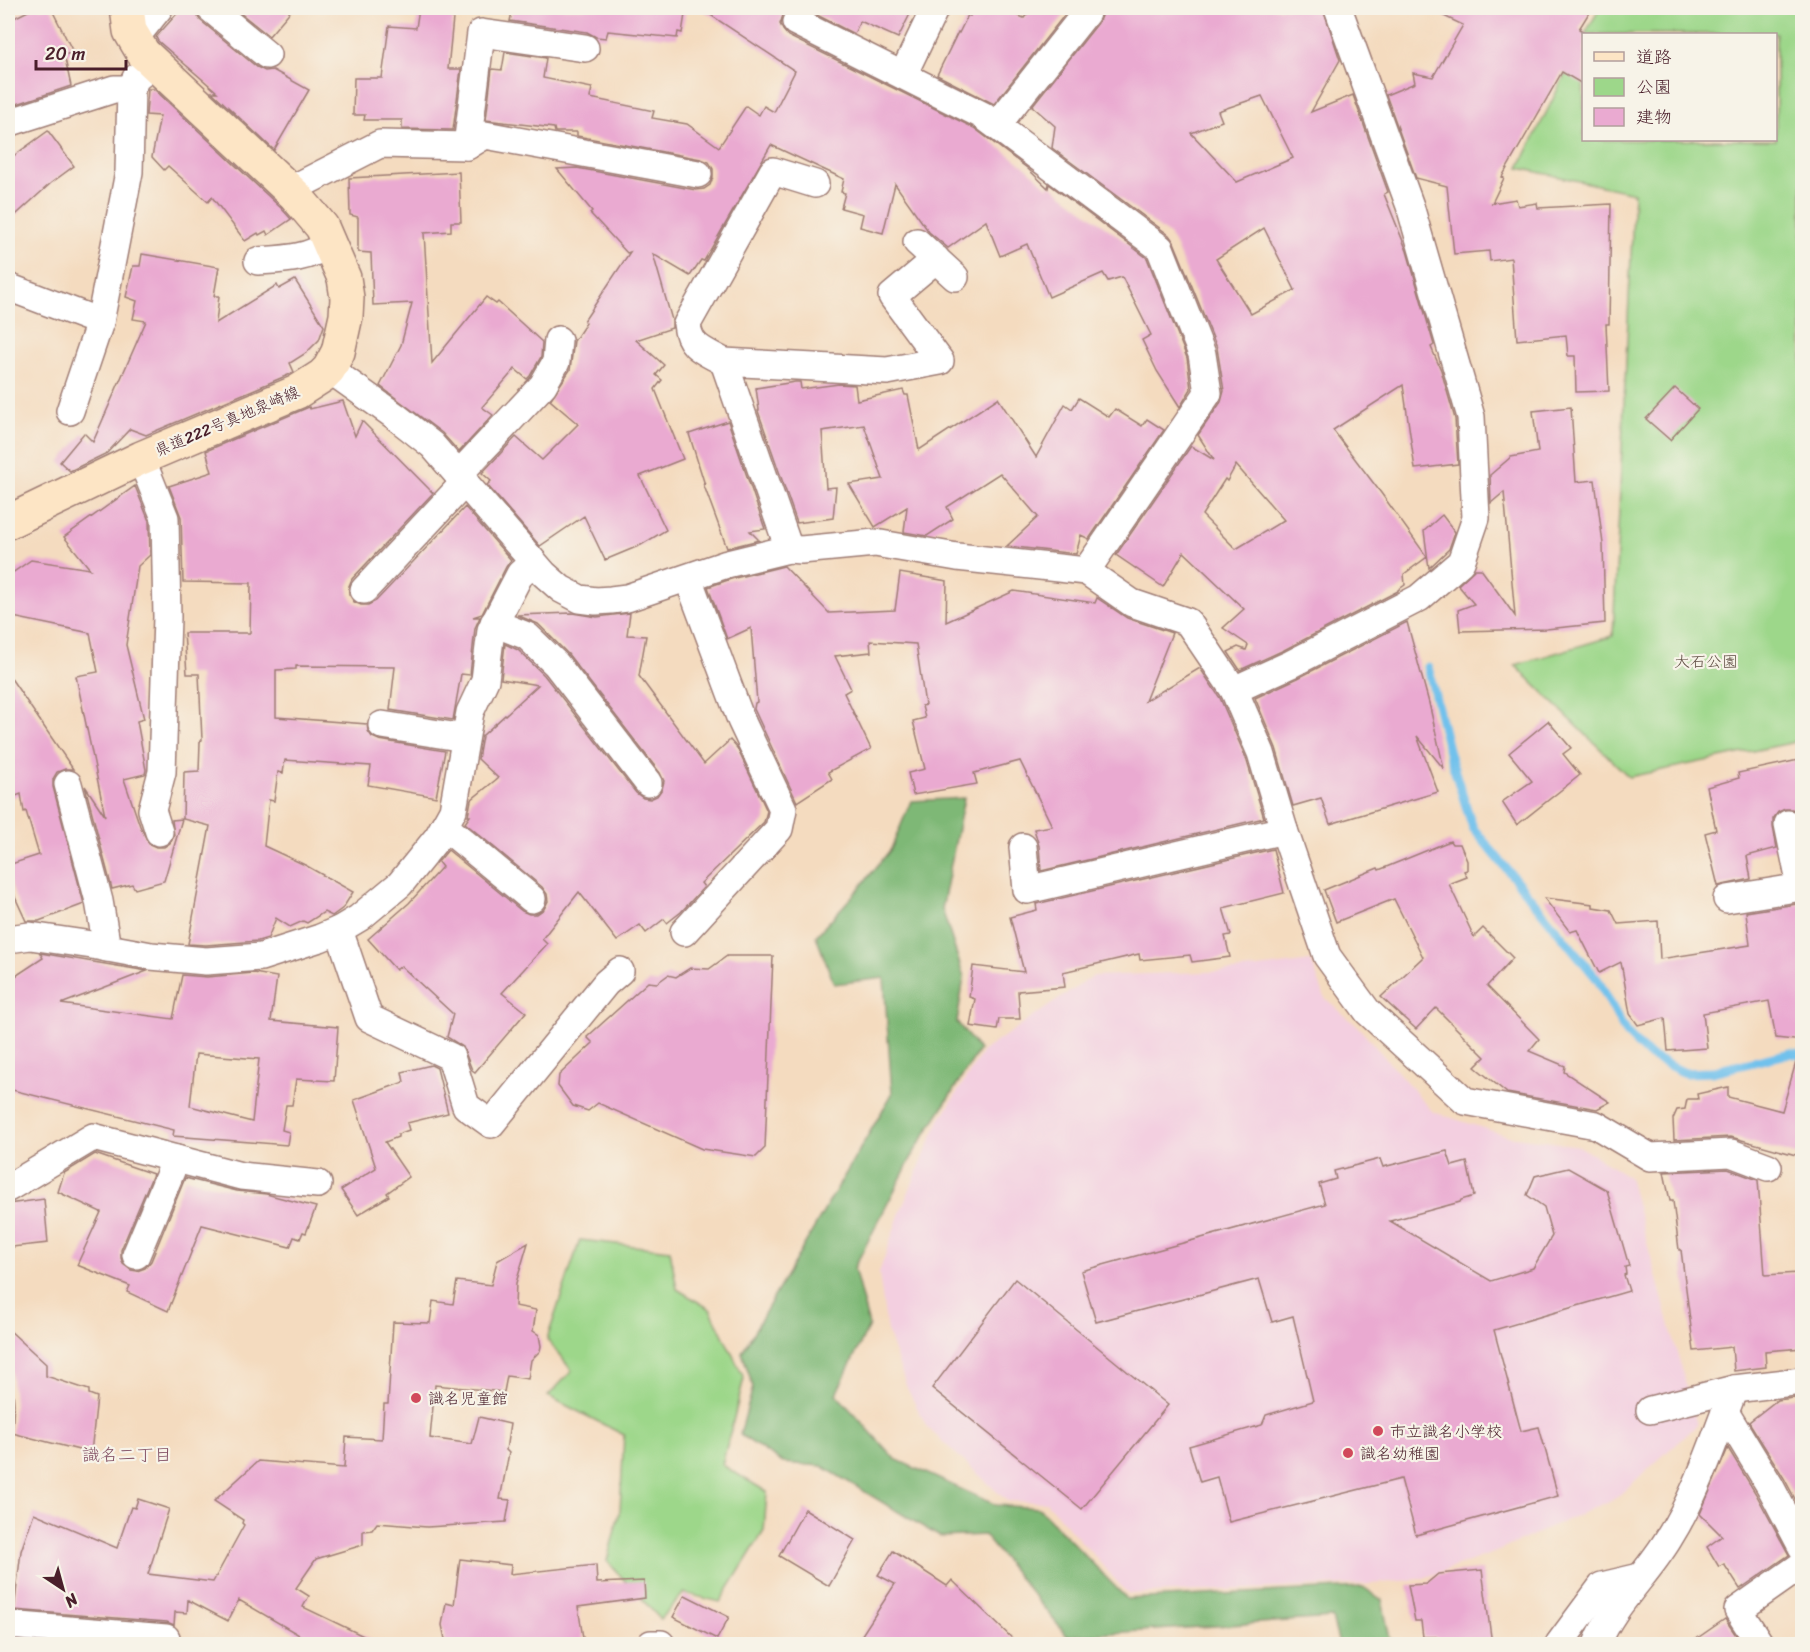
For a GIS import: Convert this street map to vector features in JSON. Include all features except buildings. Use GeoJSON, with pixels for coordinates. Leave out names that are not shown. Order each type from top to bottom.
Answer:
{"type":"FeatureCollection","features":[{"type":"Feature","properties":{"kind":"main road"},"geometry":{"type":"LineString","coordinates":[[127,8],[127,20],[144,52]]}},
{"type":"Feature","properties":{"kind":"main road","name":"県道222号真地泉崎線"},"geometry":{"type":"LineString","coordinates":[[8,522],[141,458],[297,392],[315,382],[329,369],[338,352],[346,316],[347,298],[344,278],[322,227],[308,208],[290,190],[144,52]]}},
{"type":"Feature","properties":{"kind":"street"},"geometry":{"type":"LineString","coordinates":[[70,411],[100,322],[129,172],[131,89],[159,8]]}},
{"type":"Feature","properties":{"kind":"street"},"geometry":{"type":"LineString","coordinates":[[210,8],[267,55]]}},
{"type":"Feature","properties":{"kind":"street"},"geometry":{"type":"LineString","coordinates":[[803,8],[796,21],[982,115],[1160,248],[1202,354],[1208,393],[1086,571]]}},
{"type":"Feature","properties":{"kind":"street"},"geometry":{"type":"LineString","coordinates":[[903,75],[935,8]]}},
{"type":"Feature","properties":{"kind":"street"},"geometry":{"type":"LineString","coordinates":[[1234,690],[1291,664],[1419,598],[1461,562],[1476,518],[1471,417],[1410,206],[1338,8]]}},
{"type":"Feature","properties":{"kind":"street"},"geometry":{"type":"LineString","coordinates":[[997,125],[1086,13]]}},
{"type":"Feature","properties":{"kind":"street"},"geometry":{"type":"LineString","coordinates":[[467,146],[481,33],[585,48]]}},
{"type":"Feature","properties":{"kind":"street"},"geometry":{"type":"LineString","coordinates":[[8,123],[114,89],[131,89]]}},
{"type":"Feature","properties":{"kind":"street"},"geometry":{"type":"LineString","coordinates":[[290,190],[380,144],[467,146],[485,135],[698,174]]}},
{"type":"Feature","properties":{"kind":"street"},"geometry":{"type":"LineString","coordinates":[[815,184],[773,171],[687,324],[688,335],[695,346],[724,362],[887,370],[940,361],[892,296],[936,259]]}},
{"type":"Feature","properties":{"kind":"street"},"geometry":{"type":"LineString","coordinates":[[258,261],[305,257],[330,244]]}},
{"type":"Feature","properties":{"kind":"street"},"geometry":{"type":"LineString","coordinates":[[8,287],[100,322]]}},
{"type":"Feature","properties":{"kind":"street"},"geometry":{"type":"LineString","coordinates":[[364,590],[543,386],[556,362],[558,340]]}},
{"type":"Feature","properties":{"kind":"street"},"geometry":{"type":"LineString","coordinates":[[724,362],[789,549]]}},
{"type":"Feature","properties":{"kind":"street"},"geometry":{"type":"LineString","coordinates":[[329,369],[432,445],[533,562],[561,589],[580,599],[596,601],[627,598],[726,564],[789,549],[801,550],[875,543],[957,557],[1086,571],[1132,603],[1188,622],[1234,690],[1261,753],[1284,830],[1327,956],[1368,1012],[1465,1101],[1596,1125],[1650,1157],[1731,1153],[1768,1167]]}},
{"type":"Feature","properties":{"kind":"street"},"geometry":{"type":"LineString","coordinates":[[141,458],[165,518],[167,617],[162,772],[152,810],[159,832]]}},
{"type":"Feature","properties":{"kind":"street"},"geometry":{"type":"LineString","coordinates":[[8,939],[30,936],[151,956],[206,961],[261,957],[339,930],[359,918],[400,884],[420,861],[453,810],[470,712],[485,680],[491,630],[520,574],[533,562]]}},
{"type":"Feature","properties":{"kind":"street"},"geometry":{"type":"LineString","coordinates":[[684,932],[779,829],[783,809],[741,720],[688,578]]}},
{"type":"Feature","properties":{"kind":"street"},"geometry":{"type":"LineString","coordinates":[[494,623],[527,636],[556,664],[648,783]]}},
{"type":"Feature","properties":{"kind":"street"},"geometry":{"type":"LineString","coordinates":[[382,725],[465,738]]}},
{"type":"Feature","properties":{"kind":"street"},"geometry":{"type":"LineString","coordinates":[[68,784],[99,901],[107,948]]}},
{"type":"Feature","properties":{"kind":"street"},"geometry":{"type":"LineString","coordinates":[[1727,899],[1802,887],[1788,824]]}},
{"type":"Feature","properties":{"kind":"street"},"geometry":{"type":"LineString","coordinates":[[444,826],[532,899]]}},
{"type":"Feature","properties":{"kind":"street"},"geometry":{"type":"LineString","coordinates":[[1023,847],[1028,890],[1284,830]]}},
{"type":"Feature","properties":{"kind":"street"},"geometry":{"type":"LineString","coordinates":[[339,930],[369,1018],[451,1057],[466,1106],[491,1124],[606,983],[621,971]]}},
{"type":"Feature","properties":{"kind":"street"},"geometry":{"type":"LineString","coordinates":[[8,1188],[93,1137],[241,1176],[318,1184]]}},
{"type":"Feature","properties":{"kind":"street"},"geometry":{"type":"LineString","coordinates":[[136,1256],[176,1159]]}},
{"type":"Feature","properties":{"kind":"street"},"geometry":{"type":"LineString","coordinates":[[1650,1410],[1729,1401],[1803,1381]]}},
{"type":"Feature","properties":{"kind":"street"},"geometry":{"type":"LineString","coordinates":[[1729,1401],[1770,1486],[1803,1547]]}},
{"type":"Feature","properties":{"kind":"street"},"geometry":{"type":"LineString","coordinates":[[1597,1644],[1604,1625],[1670,1538],[1705,1467],[1729,1401]]}},
{"type":"Feature","properties":{"kind":"street"},"geometry":{"type":"LineString","coordinates":[[1760,1644],[1738,1610],[1803,1566]]}},
{"type":"Feature","properties":{"kind":"street"},"geometry":{"type":"LineString","coordinates":[[1559,1644],[1602,1586],[1640,1577]]}},
{"type":"Feature","properties":{"kind":"street"},"geometry":{"type":"LineString","coordinates":[[8,1625],[166,1638]]}},
{"type":"Feature","properties":{"kind":"street"},"geometry":{"type":"LineString","coordinates":[[651,1644],[661,1644]]}},
{"type":"Feature","properties":{"kind":"shaded area","name":"市立識名小学校"},"geometry":{"type":"Polygon","coordinates":[[[1311,961],[1325,998],[1358,1027],[1433,1112],[1508,1136],[1579,1146],[1629,1177],[1697,1425],[1616,1498],[1496,1552],[1421,1579],[1370,1584],[1128,1594],[1046,1502],[1007,1501],[927,1427],[907,1388],[887,1331],[879,1273],[899,1215],[938,1123],[983,1051],[1093,976],[1235,971],[1311,961]]]}},
{"type":"Feature","properties":{"kind":"green space","name":"大石公園"},"geometry":{"type":"Polygon","coordinates":[[[1600,8],[1802,8],[1802,742],[1629,777],[1515,665],[1613,636],[1634,193],[1519,168],[1582,40],[1582,141],[1777,141],[1777,33],[1586,33],[1600,8]]]}},
{"type":"Feature","properties":{"kind":"green space"},"geometry":{"type":"Polygon","coordinates":[[[964,798],[942,909],[964,977],[957,1022],[979,1050],[916,1149],[854,1268],[869,1326],[836,1394],[895,1459],[996,1505],[1039,1508],[1127,1599],[1363,1587],[1382,1600],[1391,1644],[1339,1644],[1332,1618],[1067,1636],[984,1535],[940,1537],[822,1466],[783,1463],[740,1435],[753,1387],[742,1352],[892,1094],[884,978],[834,984],[816,936],[891,849],[911,801],[964,798]]]}},
{"type":"Feature","properties":{"kind":"green space"},"geometry":{"type":"Polygon","coordinates":[[[580,1240],[670,1250],[677,1289],[710,1309],[744,1378],[722,1465],[767,1492],[764,1531],[720,1602],[684,1593],[660,1619],[607,1561],[620,1510],[624,1435],[548,1396],[572,1371],[547,1339],[580,1240]]]}},
{"type":"Feature","properties":{"kind":"waterway"},"geometry":{"type":"LineString","coordinates":[[1428,667],[1449,753],[1473,828],[1598,980],[1626,1033],[1648,1055],[1685,1073],[1711,1072],[1791,1053],[1802,1055]]}},
{"type":"Feature","properties":{"kind":"place","name":"識名児童館"},"geometry":{"type":"Point","coordinates":[416,1398]}},
{"type":"Feature","properties":{"kind":"place","name":"市立識名小学校"},"geometry":{"type":"Point","coordinates":[1378,1431]}},
{"type":"Feature","properties":{"kind":"place","name":"識名幼稚園"},"geometry":{"type":"Point","coordinates":[1348,1453]}},
{"type":"Feature","properties":{"kind":"district","name":"識名二丁目"},"geometry":{"type":"Point","coordinates":[127,1455]}}]}
